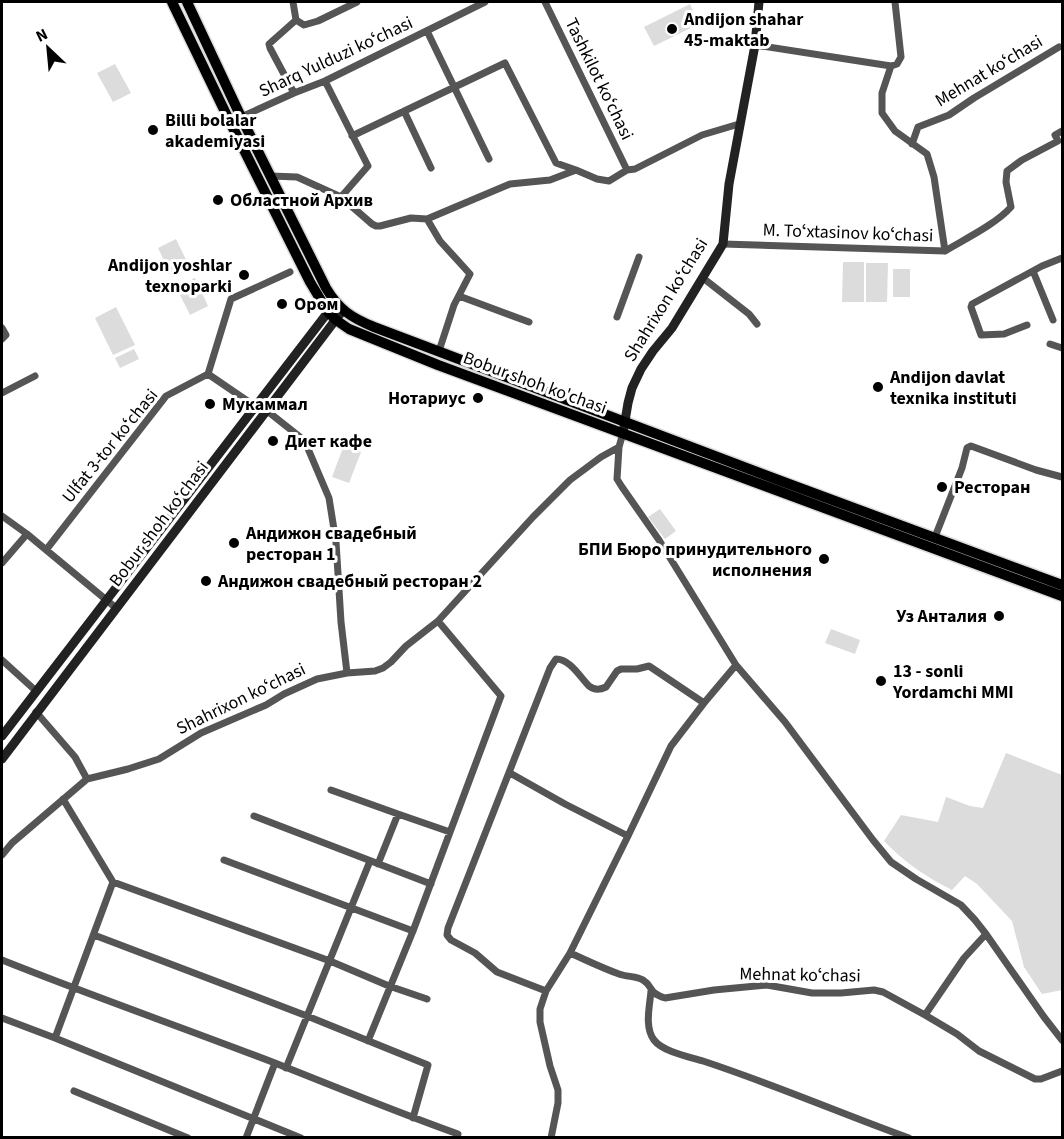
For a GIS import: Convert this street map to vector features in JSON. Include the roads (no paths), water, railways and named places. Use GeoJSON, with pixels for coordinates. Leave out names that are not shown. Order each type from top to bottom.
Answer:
{"type":"FeatureCollection","features":[{"type":"Feature","properties":{"kind":"main road","name":"Bobur shoh ko'chasi"},"geometry":{"type":"LineString","coordinates":[[172,2],[310,282],[349,329],[363,336],[781,481],[1062,585]]}},
{"type":"Feature","properties":{"kind":"main road"},"geometry":{"type":"LineString","coordinates":[[187,2],[336,311]]}},
{"type":"Feature","properties":{"kind":"main road","name":"Shahrixon koʻchasi"},"geometry":{"type":"LineString","coordinates":[[624,427],[632,388],[641,369],[672,328],[723,244],[729,184],[755,45],[759,2]]}},
{"type":"Feature","properties":{"kind":"main road","name":"Bobur shoh ko'chasi"},"geometry":{"type":"LineString","coordinates":[[336,311],[624,427],[1062,596]]}},
{"type":"Feature","properties":{"kind":"main road","name":"Bobur shoh koʻchasi"},"geometry":{"type":"LineString","coordinates":[[2,736],[255,406],[314,331],[336,311]]}},
{"type":"Feature","properties":{"kind":"main road","name":"Bobur shoh koʻchasi"},"geometry":{"type":"LineString","coordinates":[[2,759],[323,336],[336,311]]}},
{"type":"Feature","properties":{"kind":"main road"},"geometry":{"type":"LineString","coordinates":[[314,331],[323,336]]}},
{"type":"Feature","properties":{"kind":"street"},"geometry":{"type":"LineString","coordinates":[[293,2],[296,20],[304,25],[318,21],[357,2]]}},
{"type":"Feature","properties":{"kind":"street","name":"Sharq Yulduzi koʻchasi"},"geometry":{"type":"LineString","coordinates":[[230,123],[325,81],[485,2]]}},
{"type":"Feature","properties":{"kind":"street","name":"Tashkilot koʻchasi"},"geometry":{"type":"LineString","coordinates":[[544,2],[627,170]]}},
{"type":"Feature","properties":{"kind":"street","name":"M. Toʻxtasinov koʻchasi"},"geometry":{"type":"LineString","coordinates":[[723,244],[945,251],[934,177],[927,154],[890,126],[882,113],[882,93],[891,66],[897,64],[901,57],[895,2]]}},
{"type":"Feature","properties":{"kind":"street"},"geometry":{"type":"LineString","coordinates":[[294,93],[269,44],[296,20]]}},
{"type":"Feature","properties":{"kind":"street"},"geometry":{"type":"LineString","coordinates":[[427,31],[489,159]]}},
{"type":"Feature","properties":{"kind":"street"},"geometry":{"type":"LineString","coordinates":[[755,45],[891,66]]}},
{"type":"Feature","properties":{"kind":"street","name":"Mehnat koʻchasi"},"geometry":{"type":"LineString","coordinates":[[912,144],[917,128],[920,126],[949,115],[1059,47]]}},
{"type":"Feature","properties":{"kind":"street"},"geometry":{"type":"LineString","coordinates":[[352,136],[505,63],[556,163],[597,179],[609,181],[627,170],[635,169],[702,135],[739,124]]}},
{"type":"Feature","properties":{"kind":"street"},"geometry":{"type":"LineString","coordinates":[[325,81],[368,166],[341,197]]}},
{"type":"Feature","properties":{"kind":"street"},"geometry":{"type":"LineString","coordinates":[[404,111],[431,168]]}},
{"type":"Feature","properties":{"kind":"street"},"geometry":{"type":"LineString","coordinates":[[945,251],[981,230],[1011,207],[1006,182],[1007,171],[1022,160],[1058,141],[1055,135],[1062,131]]}},
{"type":"Feature","properties":{"kind":"street"},"geometry":{"type":"LineString","coordinates":[[271,177],[297,177],[341,197],[376,226],[380,226],[411,218],[427,219],[510,184],[550,180],[576,170]]}},
{"type":"Feature","properties":{"kind":"street"},"geometry":{"type":"LineString","coordinates":[[427,219],[440,241],[470,274],[454,305],[439,351]]}},
{"type":"Feature","properties":{"kind":"street"},"geometry":{"type":"LineString","coordinates":[[617,317],[639,257]]}},
{"type":"Feature","properties":{"kind":"street"},"geometry":{"type":"LineString","coordinates":[[1027,325],[1004,334],[981,335],[972,304],[1042,266],[1062,258]]}},
{"type":"Feature","properties":{"kind":"street"},"geometry":{"type":"LineString","coordinates":[[1033,271],[1053,320]]}},
{"type":"Feature","properties":{"kind":"street"},"geometry":{"type":"LineString","coordinates":[[255,406],[208,374],[231,299],[290,272]]}},
{"type":"Feature","properties":{"kind":"street"},"geometry":{"type":"LineString","coordinates":[[703,278],[749,314],[758,324]]}},
{"type":"Feature","properties":{"kind":"street"},"geometry":{"type":"LineString","coordinates":[[459,296],[529,322]]}},
{"type":"Feature","properties":{"kind":"street"},"geometry":{"type":"LineString","coordinates":[[2,328],[6,334],[2,339]]}},
{"type":"Feature","properties":{"kind":"street"},"geometry":{"type":"LineString","coordinates":[[1050,344],[1062,348]]}},
{"type":"Feature","properties":{"kind":"street","name":"Ulfat 3-tor koʻchasi"},"geometry":{"type":"LineString","coordinates":[[46,550],[166,396],[208,374]]}},
{"type":"Feature","properties":{"kind":"street"},"geometry":{"type":"LineString","coordinates":[[2,393],[35,376]]}},
{"type":"Feature","properties":{"kind":"street"},"geometry":{"type":"LineString","coordinates":[[266,410],[306,444],[329,498],[336,542],[347,673]]}},
{"type":"Feature","properties":{"kind":"street"},"geometry":{"type":"LineString","coordinates":[[624,427],[619,447],[617,479],[659,540],[736,665],[785,722],[891,861],[916,879],[961,905],[986,934],[1062,1040]]}},
{"type":"Feature","properties":{"kind":"street"},"geometry":{"type":"LineString","coordinates":[[935,537],[962,468],[967,448],[971,446],[1062,477]]}},
{"type":"Feature","properties":{"kind":"street","name":"Shahrixon koʻchasi"},"geometry":{"type":"LineString","coordinates":[[2,855],[12,843],[87,778],[159,759],[201,734],[317,679],[383,668],[438,621],[570,480],[619,447]]}},
{"type":"Feature","properties":{"kind":"street"},"geometry":{"type":"LineString","coordinates":[[2,516],[116,608]]}},
{"type":"Feature","properties":{"kind":"street"},"geometry":{"type":"LineString","coordinates":[[2,563],[27,534]]}},
{"type":"Feature","properties":{"kind":"street"},"geometry":{"type":"LineString","coordinates":[[368,1041],[413,931],[501,696],[438,621]]}},
{"type":"Feature","properties":{"kind":"street"},"geometry":{"type":"LineString","coordinates":[[546,991],[497,972],[475,953],[451,940],[447,935],[550,668],[556,659],[565,661],[589,686],[598,689],[606,687],[621,669],[649,666],[704,703]]}},
{"type":"Feature","properties":{"kind":"street"},"geometry":{"type":"LineString","coordinates":[[2,660],[36,691]]}},
{"type":"Feature","properties":{"kind":"street"},"geometry":{"type":"LineString","coordinates":[[551,1137],[558,1090],[540,1022],[540,1009],[546,991],[570,953],[671,746],[736,665]]}},
{"type":"Feature","properties":{"kind":"street"},"geometry":{"type":"LineString","coordinates":[[36,712],[75,757],[87,778]]}},
{"type":"Feature","properties":{"kind":"street"},"geometry":{"type":"LineString","coordinates":[[510,773],[628,836]]}},
{"type":"Feature","properties":{"kind":"street"},"geometry":{"type":"LineString","coordinates":[[330,790],[450,832]]}},
{"type":"Feature","properties":{"kind":"street"},"geometry":{"type":"LineString","coordinates":[[63,799],[113,882],[427,999]]}},
{"type":"Feature","properties":{"kind":"street"},"geometry":{"type":"LineString","coordinates":[[286,1068],[352,907],[398,814]]}},
{"type":"Feature","properties":{"kind":"street"},"geometry":{"type":"LineString","coordinates":[[254,816],[431,884]]}},
{"type":"Feature","properties":{"kind":"street"},"geometry":{"type":"LineString","coordinates":[[224,860],[413,931]]}},
{"type":"Feature","properties":{"kind":"street"},"geometry":{"type":"LineString","coordinates":[[55,1038],[113,882]]}},
{"type":"Feature","properties":{"kind":"street"},"geometry":{"type":"LineString","coordinates":[[926,1015],[964,958],[986,934]]}},
{"type":"Feature","properties":{"kind":"street"},"geometry":{"type":"LineString","coordinates":[[94,935],[428,1065],[413,1118]]}},
{"type":"Feature","properties":{"kind":"street","name":"Mehnat koʻchasi"},"geometry":{"type":"LineString","coordinates":[[570,953],[623,976],[642,979],[651,991],[665,998],[767,985],[812,993],[874,990],[883,992],[957,1034],[979,1051],[1035,1079],[1062,1071]]}},
{"type":"Feature","properties":{"kind":"street"},"geometry":{"type":"LineString","coordinates":[[2,960],[458,1134],[457,1137]]}},
{"type":"Feature","properties":{"kind":"street"},"geometry":{"type":"LineString","coordinates":[[651,991],[650,1033],[653,1039],[666,1049],[909,1137]]}},
{"type":"Feature","properties":{"kind":"street"},"geometry":{"type":"LineString","coordinates":[[2,1018],[301,1137]]}},
{"type":"Feature","properties":{"kind":"street"},"geometry":{"type":"LineString","coordinates":[[246,1137],[275,1063]]}},
{"type":"Feature","properties":{"kind":"street"},"geometry":{"type":"LineString","coordinates":[[74,1091],[188,1137]]}},
{"type":"Feature","properties":{"kind":"place","name":"Andijon shahar 45-maktab"},"geometry":{"type":"Point","coordinates":[672,29]}},
{"type":"Feature","properties":{"kind":"place","name":"Billi bolalar akademiyasi"},"geometry":{"type":"Point","coordinates":[153,130]}},
{"type":"Feature","properties":{"kind":"place","name":"Областной Архив"},"geometry":{"type":"Point","coordinates":[218,200]}},
{"type":"Feature","properties":{"kind":"place","name":"Andijon yoshlar texnoparki"},"geometry":{"type":"Point","coordinates":[244,275]}},
{"type":"Feature","properties":{"kind":"place","name":"Ором"},"geometry":{"type":"Point","coordinates":[282,304]}},
{"type":"Feature","properties":{"kind":"place","name":"Andijon davlat texnika instituti"},"geometry":{"type":"Point","coordinates":[878,387]}},
{"type":"Feature","properties":{"kind":"place","name":"Нотариус"},"geometry":{"type":"Point","coordinates":[478,398]}},
{"type":"Feature","properties":{"kind":"place","name":"Мукаммал"},"geometry":{"type":"Point","coordinates":[210,404]}},
{"type":"Feature","properties":{"kind":"place","name":"Диет кафе"},"geometry":{"type":"Point","coordinates":[273,441]}},
{"type":"Feature","properties":{"kind":"place","name":"Ресторан"},"geometry":{"type":"Point","coordinates":[942,487]}},
{"type":"Feature","properties":{"kind":"place","name":"Андижон свадебный ресторан 1"},"geometry":{"type":"Point","coordinates":[234,543]}},
{"type":"Feature","properties":{"kind":"place","name":"БПИ Бюро принудительного исполнения"},"geometry":{"type":"Point","coordinates":[824,559]}},
{"type":"Feature","properties":{"kind":"place","name":"Андижон свадебный ресторан 2"},"geometry":{"type":"Point","coordinates":[206,581]}},
{"type":"Feature","properties":{"kind":"place","name":"Уз Анталия"},"geometry":{"type":"Point","coordinates":[999,616]}},
{"type":"Feature","properties":{"kind":"place","name":"13 - sonli Yordamchi MMI"},"geometry":{"type":"Point","coordinates":[881,681]}}]}
